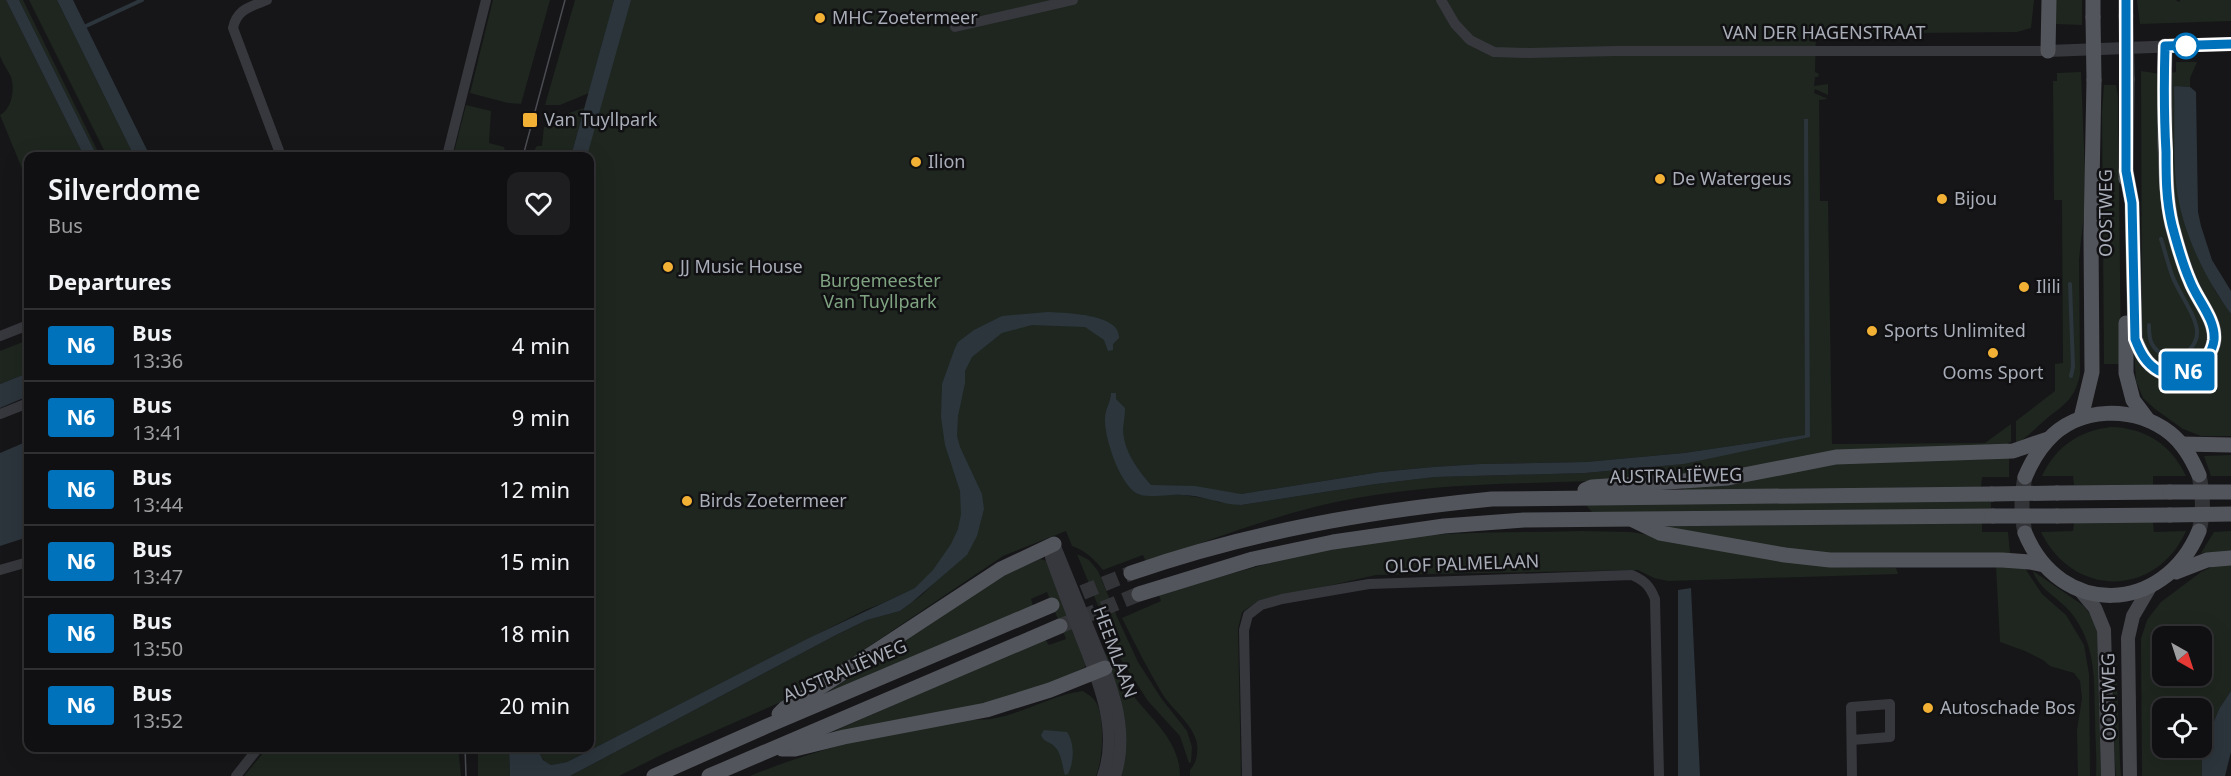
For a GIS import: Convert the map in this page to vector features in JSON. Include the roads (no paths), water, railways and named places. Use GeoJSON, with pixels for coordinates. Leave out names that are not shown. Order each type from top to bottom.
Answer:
{"type":"FeatureCollection","features":[{"type":"Feature","properties":{"kind":"main road"},"geometry":{"type":"LineString","coordinates":[[2048,51],[2049,0]]}},
{"type":"Feature","properties":{"kind":"main road","name":"OOSTWEG"},"geometry":{"type":"LineString","coordinates":[[2081,418],[2092,372],[2093,0]]}},
{"type":"Feature","properties":{"kind":"main road","name":"OOSTWEG"},"geometry":{"type":"LineString","coordinates":[[2126,0],[2126,374],[2133,400],[2148,420]]}},
{"type":"Feature","properties":{"kind":"main road"},"geometry":{"type":"LineString","coordinates":[[2126,171],[2132,203],[2135,339],[2150,365],[2160,372],[2168,374],[2187,372],[2205,361],[2214,339],[2211,323],[2190,283],[2178,249],[2167,201],[2165,46]]}},
{"type":"Feature","properties":{"kind":"main road"},"geometry":{"type":"LineString","coordinates":[[2025,477],[2034,457],[2048,439],[2063,427],[2081,418],[2103,413],[2126,414],[2148,420],[2171,434],[2192,458],[2199,475]]}},
{"type":"Feature","properties":{"kind":"main road"},"geometry":{"type":"LineString","coordinates":[[1564,497],[1592,487],[1728,478],[1836,457],[2013,451],[2048,439]]}},
{"type":"Feature","properties":{"kind":"main road"},"geometry":{"type":"LineString","coordinates":[[2181,444],[2231,445]]}},
{"type":"Feature","properties":{"kind":"main road","name":"AUSTRALIËWEG"},"geometry":{"type":"LineString","coordinates":[[1131,573],[1233,541],[1308,524],[1363,514],[1492,499],[2231,492]]}},
{"type":"Feature","properties":{"kind":"main road"},"geometry":{"type":"LineString","coordinates":[[1139,594],[1252,559],[1333,542],[1401,531],[1524,520],[2231,514]]}},
{"type":"Feature","properties":{"kind":"main road"},"geometry":{"type":"LineString","coordinates":[[1630,519],[1660,533],[1830,561],[2002,560],[2044,565]]}},
{"type":"Feature","properties":{"kind":"main road"},"geometry":{"type":"LineString","coordinates":[[2025,533],[2036,555],[2060,579],[2079,589],[2097,594],[2115,595],[2133,593],[2150,587],[2170,574],[2183,562],[2193,547],[2199,531]]}},
{"type":"Feature","properties":{"kind":"main road"},"geometry":{"type":"LineString","coordinates":[[767,726],[785,708],[825,685],[1001,568],[1050,545]]}},
{"type":"Feature","properties":{"kind":"main road"},"geometry":{"type":"LineString","coordinates":[[2170,574],[2207,560],[2231,558]]}},
{"type":"Feature","properties":{"kind":"main road","name":"OOSTWEG"},"geometry":{"type":"LineString","coordinates":[[2130,776],[2128,638],[2133,616],[2150,587]]}},
{"type":"Feature","properties":{"kind":"main road","name":"OOSTWEG"},"geometry":{"type":"LineString","coordinates":[[2079,589],[2095,608],[2104,630],[2108,776]]}},
{"type":"Feature","properties":{"kind":"main road","name":"AUSTRALIËWEG"},"geometry":{"type":"LineString","coordinates":[[654,776],[1052,605]]}},
{"type":"Feature","properties":{"kind":"main road"},"geometry":{"type":"LineString","coordinates":[[710,776],[1060,626]]}},
{"type":"Feature","properties":{"kind":"main road"},"geometry":{"type":"LineString","coordinates":[[773,748],[795,749],[844,737],[977,712],[1050,690],[1100,670]]}},
{"type":"Feature","properties":{"kind":"street"},"geometry":{"type":"LineString","coordinates":[[267,0],[244,10],[235,17],[233,28],[280,152]]}},
{"type":"Feature","properties":{"kind":"street"},"geometry":{"type":"LineString","coordinates":[[448,152],[486,0]]}},
{"type":"Feature","properties":{"kind":"street"},"geometry":{"type":"LineString","coordinates":[[954,27],[1072,0]]}},
{"type":"Feature","properties":{"kind":"street","name":"VAN DER HAGENSTRAAT"},"geometry":{"type":"LineString","coordinates":[[1441,0],[1455,24],[1470,40],[1494,52],[2048,51],[2231,44]]}},
{"type":"Feature","properties":{"kind":"street"},"geometry":{"type":"LineString","coordinates":[[0,336],[24,327]]}},
{"type":"Feature","properties":{"kind":"street"},"geometry":{"type":"LineString","coordinates":[[0,414],[24,405]]}},
{"type":"Feature","properties":{"kind":"street","name":"HEEMLAAN"},"geometry":{"type":"LineString","coordinates":[[1050,545],[1100,670],[1117,706],[1120,738],[1115,776]]}},
{"type":"Feature","properties":{"kind":"street"},"geometry":{"type":"LineString","coordinates":[[0,570],[24,563]]}},
{"type":"Feature","properties":{"kind":"street","name":"OLOF PALMELAAN"},"geometry":{"type":"LineString","coordinates":[[1247,776],[1244,630],[1248,615],[1261,605],[1282,599],[1369,584],[1632,575],[1650,586],[1655,599],[1659,776]]}},
{"type":"Feature","properties":{"kind":"street","name":"HEEMLAAN"},"geometry":{"type":"LineString","coordinates":[[1100,670],[1109,740],[1103,776]]}},
{"type":"Feature","properties":{"kind":"street"},"geometry":{"type":"LineString","coordinates":[[1852,740],[1890,737],[1890,704],[1851,707],[1852,776]]}},
{"type":"Feature","properties":{"kind":"street"},"geometry":{"type":"LineString","coordinates":[[236,776],[255,752]]}},
{"type":"Feature","properties":{"kind":"waterway"},"geometry":{"type":"LineString","coordinates":[[86,26],[142,0]]}},
{"type":"Feature","properties":{"kind":"waterway"},"geometry":{"type":"LineString","coordinates":[[2149,325],[2152,344],[2164,355],[2172,356],[2186,352],[2196,340],[2196,325],[2172,275],[2161,239]]}},
{"type":"Feature","properties":{"kind":"waterway"},"geometry":{"type":"LineString","coordinates":[[2070,284],[2073,367],[2071,376]]}},
{"type":"Feature","properties":{"kind":"tunnel"},"geometry":{"type":"LineString","coordinates":[[2199,475],[2202,503],[2199,531]]}},
{"type":"Feature","properties":{"kind":"tunnel"},"geometry":{"type":"LineString","coordinates":[[2025,477],[2022,505],[2025,533]]}},
{"type":"Feature","properties":{"kind":"tunnel"},"geometry":{"type":"LineString","coordinates":[[1061,601],[1131,573]]}},
{"type":"Feature","properties":{"kind":"tunnel"},"geometry":{"type":"LineString","coordinates":[[1060,626],[1139,594]]}},
{"type":"Feature","properties":{"kind":"tram line"},"geometry":{"type":"LineString","coordinates":[[524,152],[565,0]]}},
{"type":"Feature","properties":{"kind":"tram line"},"geometry":{"type":"LineString","coordinates":[[465,752],[466,776]]}},
{"type":"Feature","properties":{"kind":"place","name":"MHC Zoetermeer"},"geometry":{"type":"Point","coordinates":[820,18]}},
{"type":"Feature","properties":{"kind":"place","name":"Van Tuyllpark"},"geometry":{"type":"Point","coordinates":[530,120]}},
{"type":"Feature","properties":{"kind":"place","name":"Ilion"},"geometry":{"type":"Point","coordinates":[916,162]}},
{"type":"Feature","properties":{"kind":"place","name":"De Watergeus"},"geometry":{"type":"Point","coordinates":[1660,179]}},
{"type":"Feature","properties":{"kind":"place","name":"Bijou"},"geometry":{"type":"Point","coordinates":[1942,199]}},
{"type":"Feature","properties":{"kind":"place","name":"JJ Music House"},"geometry":{"type":"Point","coordinates":[668,267]}},
{"type":"Feature","properties":{"kind":"place","name":"Ilili"},"geometry":{"type":"Point","coordinates":[2024,287]}},
{"type":"Feature","properties":{"kind":"place","name":"Sports Unlimited"},"geometry":{"type":"Point","coordinates":[1872,331]}},
{"type":"Feature","properties":{"kind":"place","name":"Ooms Sport"},"geometry":{"type":"Point","coordinates":[1993,353]}},
{"type":"Feature","properties":{"kind":"place","name":"Birds Zoetermeer"},"geometry":{"type":"Point","coordinates":[687,501]}},
{"type":"Feature","properties":{"kind":"place","name":"Autoschade Bos"},"geometry":{"type":"Point","coordinates":[1928,708]}},
{"type":"Feature","properties":{"kind":"park label","name":"Burgemeester Van Tuyllpark"},"geometry":{"type":"Point","coordinates":[880,291]}}]}
